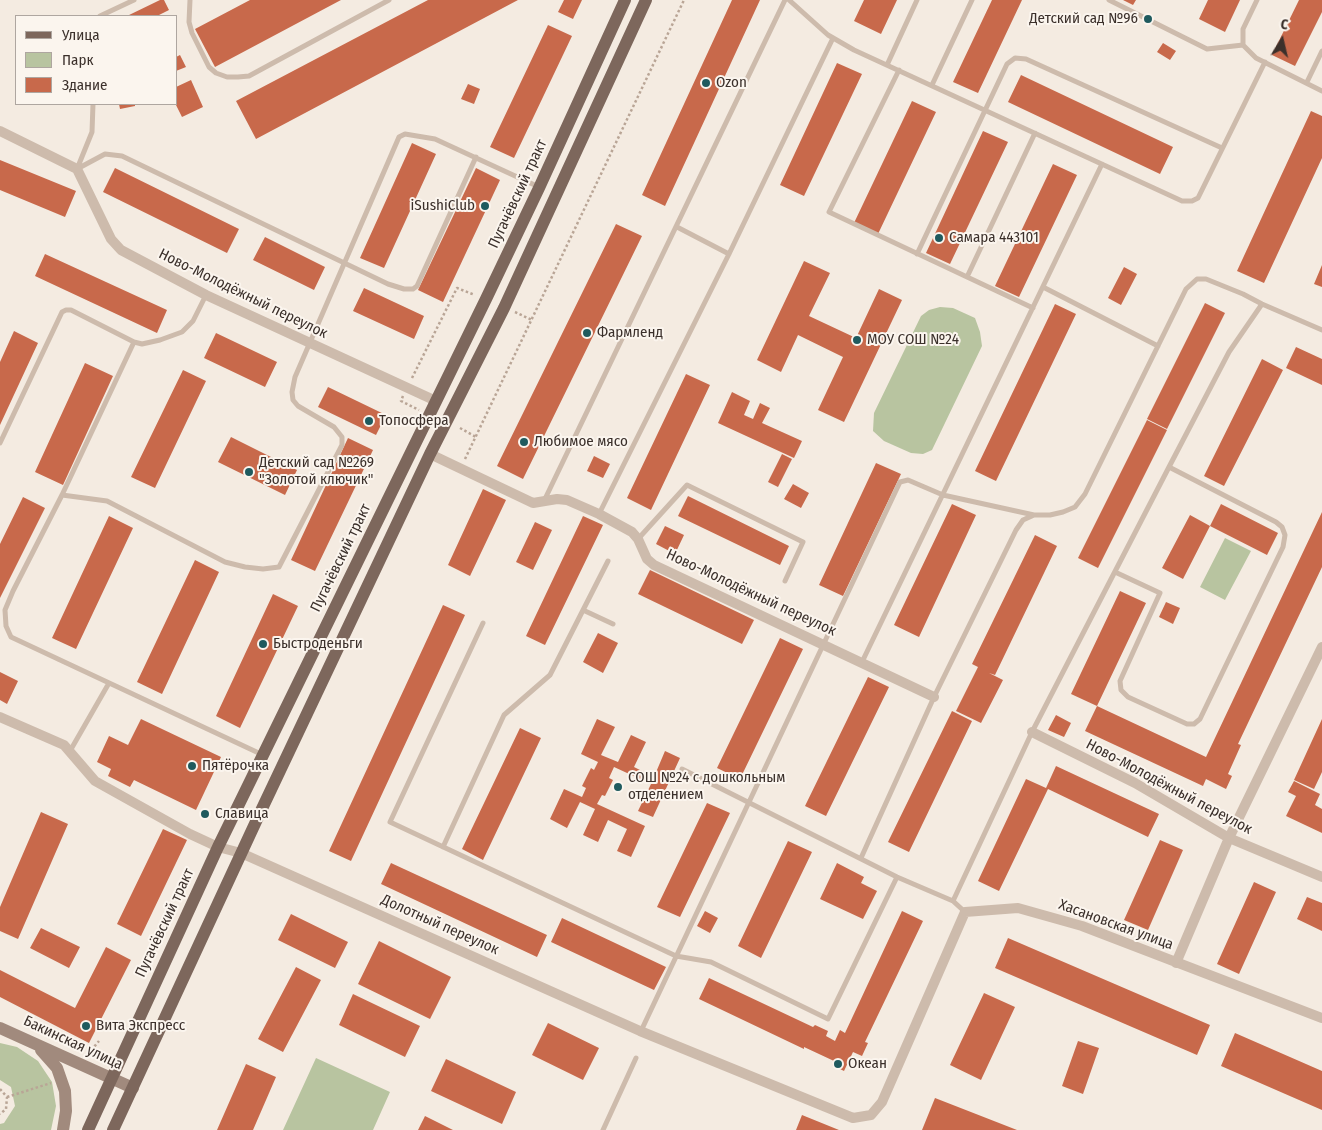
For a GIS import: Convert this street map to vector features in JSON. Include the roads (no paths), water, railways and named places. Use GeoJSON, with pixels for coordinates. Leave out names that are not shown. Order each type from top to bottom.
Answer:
{"type":"FeatureCollection","features":[{"type":"Feature","properties":{"kind":"main road","name":"Пугачёвский тракт"},"geometry":{"type":"LineString","coordinates":[[88,1130],[218,846],[486,300],[625,0]]}},
{"type":"Feature","properties":{"kind":"main road"},"geometry":{"type":"LineString","coordinates":[[113,1130],[241,853],[430,454],[504,308],[646,0]]}},
{"type":"Feature","properties":{"kind":"main road","name":"Бакинская улица"},"geometry":{"type":"LineString","coordinates":[[2,1029],[133,1088]]}},
{"type":"Feature","properties":{"kind":"main road"},"geometry":{"type":"LineString","coordinates":[[33,1044],[50,1059],[62,1079],[66,1101],[63,1130]]}},
{"type":"Feature","properties":{"kind":"street"},"geometry":{"type":"LineString","coordinates":[[0,131],[77,169]]}},
{"type":"Feature","properties":{"kind":"street","name":"Ново-Молодёжный переулок"},"geometry":{"type":"LineString","coordinates":[[77,169],[110,240],[121,250],[206,295],[436,401]]}},
{"type":"Feature","properties":{"kind":"street","name":"Ново-Молодёжный переулок"},"geometry":{"type":"LineString","coordinates":[[430,454],[533,503],[557,499],[567,500],[599,514],[632,532],[638,539],[647,559],[654,565],[934,697]]}},
{"type":"Feature","properties":{"kind":"street","name":"Хасановская улица"},"geometry":{"type":"LineString","coordinates":[[966,912],[1018,908],[1082,926],[1176,963],[1229,838],[1322,647]]}},
{"type":"Feature","properties":{"kind":"street","name":"Долотный переулок"},"geometry":{"type":"LineString","coordinates":[[0,717],[64,745],[95,781],[190,834],[241,853],[640,1031],[853,1118],[871,1115],[882,1102],[966,912]]}},
{"type":"Feature","properties":{"kind":"street","name":"Ново-Молодёжный переулок"},"geometry":{"type":"LineString","coordinates":[[1032,732],[1135,783],[1229,838],[1322,877]]}},
{"type":"Feature","properties":{"kind":"street"},"geometry":{"type":"LineString","coordinates":[[1176,963],[1322,1018]]}},
{"type":"Feature","properties":{"kind":"lane"},"geometry":{"type":"LineString","coordinates":[[102,15],[134,0]]}},
{"type":"Feature","properties":{"kind":"lane"},"geometry":{"type":"LineString","coordinates":[[190,0],[189,22],[192,33],[209,67],[216,73],[227,77],[249,76],[389,0]]}},
{"type":"Feature","properties":{"kind":"lane"},"geometry":{"type":"LineString","coordinates":[[543,502],[785,0]]}},
{"type":"Feature","properties":{"kind":"lane"},"geometry":{"type":"LineString","coordinates":[[789,0],[833,38],[887,65],[1182,200],[1192,201],[1198,198],[1264,62]]}},
{"type":"Feature","properties":{"kind":"lane"},"geometry":{"type":"LineString","coordinates":[[887,65],[917,0]]}},
{"type":"Feature","properties":{"kind":"lane"},"geometry":{"type":"LineString","coordinates":[[932,85],[972,0]]}},
{"type":"Feature","properties":{"kind":"lane"},"geometry":{"type":"LineString","coordinates":[[1110,0],[1206,49],[1243,45]]}},
{"type":"Feature","properties":{"kind":"lane"},"geometry":{"type":"LineString","coordinates":[[1257,0],[1243,29],[1243,45],[1256,58],[1322,91]]}},
{"type":"Feature","properties":{"kind":"lane"},"geometry":{"type":"LineString","coordinates":[[599,514],[729,254],[833,38]]}},
{"type":"Feature","properties":{"kind":"lane"},"geometry":{"type":"LineString","coordinates":[[1307,82],[1322,51]]}},
{"type":"Feature","properties":{"kind":"lane"},"geometry":{"type":"LineString","coordinates":[[917,254],[984,110],[1008,64],[1015,58],[1026,59],[1222,148]]}},
{"type":"Feature","properties":{"kind":"lane"},"geometry":{"type":"LineString","coordinates":[[898,70],[829,212],[1033,308]]}},
{"type":"Feature","properties":{"kind":"lane"},"geometry":{"type":"LineString","coordinates":[[77,169],[92,132],[93,105]]}},
{"type":"Feature","properties":{"kind":"lane"},"geometry":{"type":"LineString","coordinates":[[967,277],[1035,133]]}},
{"type":"Feature","properties":{"kind":"lane"},"geometry":{"type":"LineString","coordinates":[[62,495],[107,501],[225,562],[263,569],[279,567],[342,445],[342,437],[334,427],[298,406],[292,400],[295,377],[311,344],[397,140],[402,135],[435,139],[539,188]]}},
{"type":"Feature","properties":{"kind":"lane"},"geometry":{"type":"LineString","coordinates":[[77,169],[106,154],[122,156],[388,284],[404,289],[412,289],[417,286],[476,157]]}},
{"type":"Feature","properties":{"kind":"lane"},"geometry":{"type":"LineString","coordinates":[[862,662],[1102,164]]}},
{"type":"Feature","properties":{"kind":"lane"},"geometry":{"type":"LineString","coordinates":[[677,227],[729,254]]}},
{"type":"Feature","properties":{"kind":"lane"},"geometry":{"type":"LineString","coordinates":[[640,1031],[900,482],[908,480],[943,495],[1034,515],[1063,512],[1075,507],[1084,494],[1186,289],[1197,280],[1206,279],[1322,330]]}},
{"type":"Feature","properties":{"kind":"lane"},"geometry":{"type":"LineString","coordinates":[[1043,288],[1158,346]]}},
{"type":"Feature","properties":{"kind":"lane"},"geometry":{"type":"LineString","coordinates":[[0,443],[62,312],[71,310],[134,342],[142,344],[182,332],[193,321],[206,295]]}},
{"type":"Feature","properties":{"kind":"lane"},"geometry":{"type":"LineString","coordinates":[[953,901],[1032,732],[1169,467],[1229,352],[1262,304]]}},
{"type":"Feature","properties":{"kind":"lane"},"geometry":{"type":"LineString","coordinates":[[134,342],[5,610],[6,626],[11,637],[263,756]]}},
{"type":"Feature","properties":{"kind":"lane"},"geometry":{"type":"LineString","coordinates":[[1115,572],[1160,593],[1120,681],[1121,690],[1128,697],[1187,724],[1194,724],[1200,719],[1279,556],[1285,535],[1282,526],[1276,522],[1169,467]]}},
{"type":"Feature","properties":{"kind":"lane"},"geometry":{"type":"LineString","coordinates":[[638,539],[687,485],[803,542],[785,581]]}},
{"type":"Feature","properties":{"kind":"lane"},"geometry":{"type":"LineString","coordinates":[[861,858],[934,697],[1016,530],[1024,520],[1034,515]]}},
{"type":"Feature","properties":{"kind":"lane"},"geometry":{"type":"LineString","coordinates":[[443,846],[504,714],[550,675],[608,561]]}},
{"type":"Feature","properties":{"kind":"lane"},"geometry":{"type":"LineString","coordinates":[[583,610],[613,624]]}},
{"type":"Feature","properties":{"kind":"lane"},"geometry":{"type":"LineString","coordinates":[[483,623],[390,822],[676,956],[711,962],[828,1019],[897,877]]}},
{"type":"Feature","properties":{"kind":"lane"},"geometry":{"type":"LineString","coordinates":[[69,752],[109,683]]}},
{"type":"Feature","properties":{"kind":"lane"},"geometry":{"type":"LineString","coordinates":[[682,769],[897,877],[953,901],[966,912]]}},
{"type":"Feature","properties":{"kind":"lane"},"geometry":{"type":"LineString","coordinates":[[604,1130],[636,1058]]}},
{"type":"Feature","properties":{"kind":"place","name":"Детский сад №96"},"geometry":{"type":"Point","coordinates":[1148,19]}},
{"type":"Feature","properties":{"kind":"place","name":"Ozon"},"geometry":{"type":"Point","coordinates":[706,83]}},
{"type":"Feature","properties":{"kind":"place","name":"iSushiClub"},"geometry":{"type":"Point","coordinates":[485,206]}},
{"type":"Feature","properties":{"kind":"place","name":"Самара 443101"},"geometry":{"type":"Point","coordinates":[939,238]}},
{"type":"Feature","properties":{"kind":"place","name":"Фармленд"},"geometry":{"type":"Point","coordinates":[587,333]}},
{"type":"Feature","properties":{"kind":"place","name":"МОУ СОШ №24"},"geometry":{"type":"Point","coordinates":[857,340]}},
{"type":"Feature","properties":{"kind":"place","name":"Топосфера"},"geometry":{"type":"Point","coordinates":[369,421]}},
{"type":"Feature","properties":{"kind":"place","name":"Любимое мясо"},"geometry":{"type":"Point","coordinates":[524,442]}},
{"type":"Feature","properties":{"kind":"place","name":"Детский сад №269 \"Золотой ключик\""},"geometry":{"type":"Point","coordinates":[249,472]}},
{"type":"Feature","properties":{"kind":"place","name":"Быстроденьги"},"geometry":{"type":"Point","coordinates":[263,644]}},
{"type":"Feature","properties":{"kind":"place","name":"Пятёрочка"},"geometry":{"type":"Point","coordinates":[192,766]}},
{"type":"Feature","properties":{"kind":"place","name":"СОШ №24 с дошкольным отделением"},"geometry":{"type":"Point","coordinates":[618,787]}},
{"type":"Feature","properties":{"kind":"place","name":"Славица"},"geometry":{"type":"Point","coordinates":[205,814]}},
{"type":"Feature","properties":{"kind":"place","name":"Вита Экспресс"},"geometry":{"type":"Point","coordinates":[86,1026]}},
{"type":"Feature","properties":{"kind":"place","name":"Океан"},"geometry":{"type":"Point","coordinates":[838,1064]}}]}
